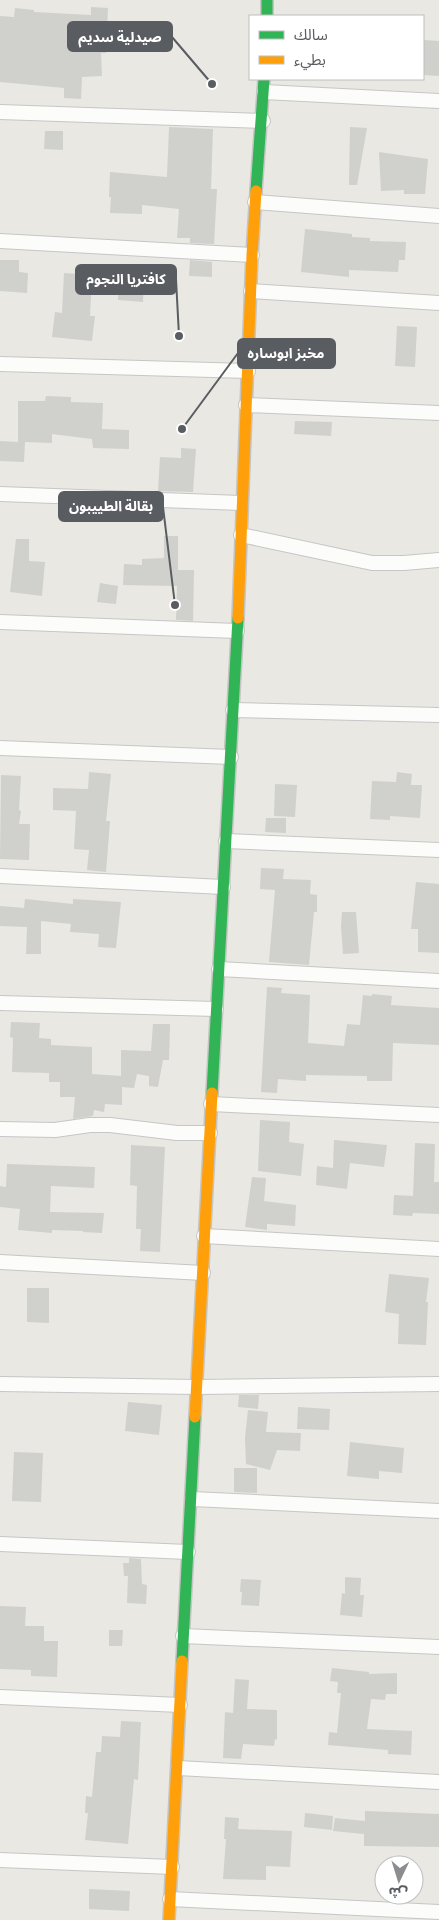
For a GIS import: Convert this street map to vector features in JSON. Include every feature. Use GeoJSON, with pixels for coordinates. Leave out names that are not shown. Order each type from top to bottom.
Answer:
{"type":"FeatureCollection","features":[{"type":"Feature","properties":{"kind":"main road"},"geometry":{"type":"LineString","coordinates":[[266,15],[267,0]]}},
{"type":"Feature","properties":{"kind":"main road"},"geometry":{"type":"LineString","coordinates":[[169,1920],[216,1009],[238,631],[241,503],[252,255],[263,121],[264,85]]}},
{"type":"Feature","properties":{"kind":"street"},"geometry":{"type":"LineString","coordinates":[[264,85],[439,101]]}},
{"type":"Feature","properties":{"kind":"street"},"geometry":{"type":"LineString","coordinates":[[0,112],[263,121]]}},
{"type":"Feature","properties":{"kind":"street"},"geometry":{"type":"LineString","coordinates":[[255,202],[439,216]]}},
{"type":"Feature","properties":{"kind":"street"},"geometry":{"type":"LineString","coordinates":[[0,241],[252,255]]}},
{"type":"Feature","properties":{"kind":"street"},"geometry":{"type":"LineString","coordinates":[[251,291],[439,303]]}},
{"type":"Feature","properties":{"kind":"street"},"geometry":{"type":"LineString","coordinates":[[0,364],[248,372]]}},
{"type":"Feature","properties":{"kind":"street"},"geometry":{"type":"LineString","coordinates":[[246,404],[439,413]]}},
{"type":"Feature","properties":{"kind":"street"},"geometry":{"type":"LineString","coordinates":[[0,494],[241,503]]}},
{"type":"Feature","properties":{"kind":"street"},"geometry":{"type":"LineString","coordinates":[[241,535],[372,563],[439,560]]}},
{"type":"Feature","properties":{"kind":"street"},"geometry":{"type":"LineString","coordinates":[[0,622],[238,631]]}},
{"type":"Feature","properties":{"kind":"street"},"geometry":{"type":"LineString","coordinates":[[233,710],[439,715]]}},
{"type":"Feature","properties":{"kind":"street"},"geometry":{"type":"LineString","coordinates":[[0,748],[230,757]]}},
{"type":"Feature","properties":{"kind":"street"},"geometry":{"type":"LineString","coordinates":[[226,841],[439,850]]}},
{"type":"Feature","properties":{"kind":"street"},"geometry":{"type":"LineString","coordinates":[[0,876],[223,887]]}},
{"type":"Feature","properties":{"kind":"street"},"geometry":{"type":"LineString","coordinates":[[219,969],[439,981]]}},
{"type":"Feature","properties":{"kind":"street"},"geometry":{"type":"LineString","coordinates":[[0,1003],[216,1009]]}},
{"type":"Feature","properties":{"kind":"street"},"geometry":{"type":"LineString","coordinates":[[211,1104],[439,1115]]}},
{"type":"Feature","properties":{"kind":"street"},"geometry":{"type":"LineString","coordinates":[[0,1129],[55,1130],[90,1125],[110,1125],[177,1133],[210,1132]]}},
{"type":"Feature","properties":{"kind":"street"},"geometry":{"type":"LineString","coordinates":[[204,1236],[439,1249]]}},
{"type":"Feature","properties":{"kind":"street"},"geometry":{"type":"LineString","coordinates":[[0,1262],[203,1272]]}},
{"type":"Feature","properties":{"kind":"street"},"geometry":{"type":"LineString","coordinates":[[0,1384],[197,1387],[439,1384]]}},
{"type":"Feature","properties":{"kind":"street"},"geometry":{"type":"LineString","coordinates":[[192,1498],[439,1511]]}},
{"type":"Feature","properties":{"kind":"street"},"geometry":{"type":"LineString","coordinates":[[0,1544],[188,1552]]}},
{"type":"Feature","properties":{"kind":"street"},"geometry":{"type":"LineString","coordinates":[[183,1636],[439,1647]]}},
{"type":"Feature","properties":{"kind":"street"},"geometry":{"type":"LineString","coordinates":[[0,1697],[180,1705]]}},
{"type":"Feature","properties":{"kind":"street"},"geometry":{"type":"LineString","coordinates":[[178,1768],[439,1782]]}},
{"type":"Feature","properties":{"kind":"street"},"geometry":{"type":"LineString","coordinates":[[0,1860],[172,1867]]}},
{"type":"Feature","properties":{"kind":"street"},"geometry":{"type":"LineString","coordinates":[[170,1899],[439,1912]]}},
{"type":"Feature","properties":{"kind":"building"},"geometry":{"type":"Polygon","coordinates":[[[91,7],[108,8],[106,53],[101,53],[102,76],[82,77],[81,99],[64,98],[64,88],[0,82],[0,16],[14,17],[15,8],[34,10],[34,12],[91,15],[91,7]]]}},
{"type":"Feature","properties":{"kind":"building"},"geometry":{"type":"Polygon","coordinates":[[[424,40],[439,41],[439,76],[424,75],[424,40]]]}},
{"type":"Feature","properties":{"kind":"building"},"geometry":{"type":"Polygon","coordinates":[[[169,127],[213,129],[211,189],[217,189],[214,244],[190,243],[190,238],[177,238],[179,209],[142,205],[142,214],[110,213],[110,172],[167,177],[169,127]]]}},
{"type":"Feature","properties":{"kind":"building"},"geometry":{"type":"Polygon","coordinates":[[[350,127],[367,128],[357,185],[349,185],[350,127]]]}},
{"type":"Feature","properties":{"kind":"building"},"geometry":{"type":"Polygon","coordinates":[[[45,131],[63,131],[63,150],[44,149],[45,131]]]}},
{"type":"Feature","properties":{"kind":"building"},"geometry":{"type":"Polygon","coordinates":[[[379,152],[428,159],[425,194],[404,194],[404,190],[381,191],[379,152]]]}},
{"type":"Feature","properties":{"kind":"building"},"geometry":{"type":"Polygon","coordinates":[[[305,229],[352,234],[352,237],[370,238],[370,241],[406,242],[405,260],[399,260],[398,272],[349,270],[349,277],[301,272],[305,229]]]}},
{"type":"Feature","properties":{"kind":"building"},"geometry":{"type":"Polygon","coordinates":[[[0,260],[19,260],[19,272],[28,273],[27,293],[0,291],[0,260]]]}},
{"type":"Feature","properties":{"kind":"building"},"geometry":{"type":"Polygon","coordinates":[[[190,260],[212,262],[212,277],[189,276],[190,260]]]}},
{"type":"Feature","properties":{"kind":"building"},"geometry":{"type":"Polygon","coordinates":[[[64,273],[92,275],[90,316],[95,316],[92,341],[52,337],[55,312],[62,313],[64,273]]]}},
{"type":"Feature","properties":{"kind":"building"},"geometry":{"type":"Polygon","coordinates":[[[119,276],[144,278],[143,302],[118,300],[119,276]]]}},
{"type":"Feature","properties":{"kind":"building"},"geometry":{"type":"Polygon","coordinates":[[[397,326],[417,327],[415,367],[395,366],[397,326]]]}},
{"type":"Feature","properties":{"kind":"building"},"geometry":{"type":"Polygon","coordinates":[[[46,396],[71,397],[71,402],[103,403],[102,429],[129,430],[129,449],[93,448],[92,439],[52,434],[52,443],[25,442],[24,462],[0,461],[0,441],[18,442],[18,401],[45,401],[46,396]]]}},
{"type":"Feature","properties":{"kind":"building"},"geometry":{"type":"Polygon","coordinates":[[[295,421],[332,422],[331,436],[294,434],[295,421]]]}},
{"type":"Feature","properties":{"kind":"building"},"geometry":{"type":"Polygon","coordinates":[[[181,448],[196,449],[193,492],[158,491],[160,457],[181,458],[181,448]]]}},
{"type":"Feature","properties":{"kind":"building"},"geometry":{"type":"Polygon","coordinates":[[[164,536],[178,536],[178,570],[194,570],[193,621],[176,620],[177,586],[123,585],[124,564],[142,565],[142,559],[164,558],[164,536]]]}},
{"type":"Feature","properties":{"kind":"building"},"geometry":{"type":"Polygon","coordinates":[[[16,539],[29,539],[29,561],[45,562],[42,596],[10,592],[16,539]]]}},
{"type":"Feature","properties":{"kind":"building"},"geometry":{"type":"Polygon","coordinates":[[[100,583],[118,586],[116,604],[97,602],[100,583]]]}},
{"type":"Feature","properties":{"kind":"building"},"geometry":{"type":"Polygon","coordinates":[[[89,772],[111,774],[106,821],[110,821],[106,872],[87,870],[89,850],[74,849],[76,811],[53,810],[53,788],[88,789],[89,772]]]}},
{"type":"Feature","properties":{"kind":"building"},"geometry":{"type":"Polygon","coordinates":[[[397,772],[412,774],[411,785],[422,785],[420,818],[390,816],[390,820],[370,819],[372,781],[396,782],[397,772]]]}},
{"type":"Feature","properties":{"kind":"building"},"geometry":{"type":"Polygon","coordinates":[[[1,775],[21,776],[19,824],[30,824],[29,860],[0,859],[1,775]]]}},
{"type":"Feature","properties":{"kind":"building"},"geometry":{"type":"Polygon","coordinates":[[[275,784],[297,785],[295,817],[274,816],[275,784]]]}},
{"type":"Feature","properties":{"kind":"building"},"geometry":{"type":"Polygon","coordinates":[[[266,818],[286,818],[286,833],[265,832],[266,818]]]}},
{"type":"Feature","properties":{"kind":"building"},"geometry":{"type":"Polygon","coordinates":[[[261,868],[284,869],[283,879],[311,880],[310,894],[317,895],[317,912],[314,912],[309,965],[269,962],[275,890],[260,889],[261,868]]]}},
{"type":"Feature","properties":{"kind":"building"},"geometry":{"type":"Polygon","coordinates":[[[416,882],[439,884],[439,953],[418,952],[418,929],[411,929],[416,882]]]}},
{"type":"Feature","properties":{"kind":"building"},"geometry":{"type":"Polygon","coordinates":[[[25,899],[73,904],[73,899],[121,902],[116,948],[98,947],[99,934],[70,932],[71,924],[41,921],[41,954],[26,954],[27,927],[0,926],[0,906],[24,908],[25,899]]]}},
{"type":"Feature","properties":{"kind":"building"},"geometry":{"type":"Polygon","coordinates":[[[342,912],[356,912],[359,953],[343,954],[342,912]]]}},
{"type":"Feature","properties":{"kind":"building"},"geometry":{"type":"Polygon","coordinates":[[[267,987],[282,988],[281,993],[310,995],[308,1043],[344,1046],[347,1024],[360,1025],[363,995],[372,996],[372,994],[392,996],[391,1005],[439,1008],[439,1045],[393,1043],[392,1081],[367,1081],[367,1076],[306,1075],[306,1081],[278,1079],[277,1093],[261,1092],[267,987]]]}},
{"type":"Feature","properties":{"kind":"building"},"geometry":{"type":"Polygon","coordinates":[[[11,1022],[40,1023],[39,1038],[51,1039],[51,1045],[92,1047],[92,1074],[121,1076],[121,1050],[151,1051],[153,1024],[170,1024],[169,1060],[163,1060],[158,1087],[149,1086],[149,1076],[137,1074],[134,1088],[122,1087],[122,1105],[105,1104],[104,1112],[94,1110],[93,1116],[73,1119],[75,1097],[60,1097],[60,1082],[49,1082],[49,1073],[12,1072],[13,1038],[10,1037],[11,1022]]]}},
{"type":"Feature","properties":{"kind":"building"},"geometry":{"type":"Polygon","coordinates":[[[260,1120],[290,1122],[289,1142],[304,1144],[301,1176],[258,1171],[260,1120]]]}},
{"type":"Feature","properties":{"kind":"building"},"geometry":{"type":"Polygon","coordinates":[[[334,1140],[387,1145],[384,1167],[350,1163],[347,1189],[316,1185],[317,1166],[333,1168],[334,1140]]]}},
{"type":"Feature","properties":{"kind":"building"},"geometry":{"type":"Polygon","coordinates":[[[415,1143],[435,1144],[434,1182],[439,1182],[439,1214],[413,1213],[412,1216],[393,1215],[394,1195],[413,1196],[415,1143]]]}},
{"type":"Feature","properties":{"kind":"building"},"geometry":{"type":"Polygon","coordinates":[[[131,1145],[165,1147],[160,1252],[140,1251],[141,1229],[136,1229],[137,1186],[130,1185],[131,1145]]]}},
{"type":"Feature","properties":{"kind":"building"},"geometry":{"type":"Polygon","coordinates":[[[7,1164],[95,1167],[94,1188],[51,1186],[50,1212],[104,1213],[102,1233],[52,1230],[52,1233],[18,1230],[20,1209],[0,1207],[0,1186],[6,1187],[7,1164]]]}},
{"type":"Feature","properties":{"kind":"building"},"geometry":{"type":"Polygon","coordinates":[[[252,1177],[266,1178],[264,1201],[296,1205],[295,1226],[267,1224],[267,1230],[245,1227],[252,1177]]]}},
{"type":"Feature","properties":{"kind":"building"},"geometry":{"type":"Polygon","coordinates":[[[389,1274],[429,1278],[426,1302],[428,1302],[426,1345],[398,1344],[399,1314],[385,1312],[389,1274]]]}},
{"type":"Feature","properties":{"kind":"building"},"geometry":{"type":"Polygon","coordinates":[[[27,1288],[49,1288],[49,1323],[27,1322],[27,1288]]]}},
{"type":"Feature","properties":{"kind":"building"},"geometry":{"type":"Polygon","coordinates":[[[239,1395],[259,1395],[258,1409],[238,1407],[239,1395]]]}},
{"type":"Feature","properties":{"kind":"building"},"geometry":{"type":"Polygon","coordinates":[[[128,1402],[162,1405],[159,1435],[125,1431],[128,1402]]]}},
{"type":"Feature","properties":{"kind":"building"},"geometry":{"type":"Polygon","coordinates":[[[298,1407],[330,1409],[329,1430],[297,1429],[298,1407]]]}},
{"type":"Feature","properties":{"kind":"building"},"geometry":{"type":"Polygon","coordinates":[[[248,1410],[268,1412],[266,1432],[301,1433],[300,1451],[277,1450],[270,1470],[246,1464],[245,1438],[248,1410]]]}},
{"type":"Feature","properties":{"kind":"building"},"geometry":{"type":"Polygon","coordinates":[[[350,1442],[404,1448],[402,1473],[379,1471],[379,1479],[347,1476],[350,1442]]]}},
{"type":"Feature","properties":{"kind":"building"},"geometry":{"type":"Polygon","coordinates":[[[14,1452],[43,1453],[41,1502],[12,1501],[14,1452]]]}},
{"type":"Feature","properties":{"kind":"building"},"geometry":{"type":"Polygon","coordinates":[[[234,1468],[257,1468],[257,1493],[234,1492],[234,1468]]]}},
{"type":"Feature","properties":{"kind":"building"},"geometry":{"type":"Polygon","coordinates":[[[129,1558],[141,1559],[142,1584],[147,1585],[146,1604],[127,1603],[128,1576],[124,1576],[123,1563],[129,1563],[129,1558]]]}},
{"type":"Feature","properties":{"kind":"building"},"geometry":{"type":"Polygon","coordinates":[[[345,1577],[361,1578],[360,1595],[364,1595],[362,1617],[340,1615],[342,1593],[345,1594],[345,1577]]]}},
{"type":"Feature","properties":{"kind":"building"},"geometry":{"type":"Polygon","coordinates":[[[241,1579],[261,1580],[259,1606],[241,1605],[241,1579]]]}},
{"type":"Feature","properties":{"kind":"building"},"geometry":{"type":"Polygon","coordinates":[[[0,1606],[26,1607],[25,1626],[44,1626],[44,1641],[58,1641],[57,1677],[31,1676],[31,1670],[0,1669],[0,1606]]]}},
{"type":"Feature","properties":{"kind":"building"},"geometry":{"type":"Polygon","coordinates":[[[109,1630],[123,1630],[122,1646],[109,1646],[109,1630]]]}},
{"type":"Feature","properties":{"kind":"building"},"geometry":{"type":"Polygon","coordinates":[[[332,1668],[369,1672],[369,1674],[397,1673],[397,1694],[386,1694],[385,1700],[371,1699],[367,1729],[412,1731],[411,1755],[388,1754],[388,1750],[328,1745],[329,1732],[337,1733],[341,1693],[337,1693],[338,1682],[330,1681],[332,1668]]]}},
{"type":"Feature","properties":{"kind":"building"},"geometry":{"type":"Polygon","coordinates":[[[235,1679],[249,1680],[247,1709],[277,1710],[277,1740],[275,1739],[274,1746],[243,1744],[241,1759],[223,1758],[225,1712],[233,1713],[235,1679]]]}},
{"type":"Feature","properties":{"kind":"building"},"geometry":{"type":"Polygon","coordinates":[[[121,1721],[141,1722],[138,1780],[134,1779],[128,1844],[85,1840],[88,1813],[85,1813],[86,1796],[92,1797],[96,1752],[101,1752],[102,1736],[120,1737],[121,1721]]]}},
{"type":"Feature","properties":{"kind":"building"},"geometry":{"type":"Polygon","coordinates":[[[365,1811],[439,1814],[439,1847],[364,1846],[364,1834],[333,1831],[335,1818],[365,1821],[365,1811]]]}},
{"type":"Feature","properties":{"kind":"building"},"geometry":{"type":"Polygon","coordinates":[[[305,1813],[333,1816],[332,1830],[304,1827],[305,1813]]]}},
{"type":"Feature","properties":{"kind":"building"},"geometry":{"type":"Polygon","coordinates":[[[225,1817],[239,1818],[238,1829],[292,1831],[290,1867],[266,1866],[266,1880],[223,1879],[226,1839],[224,1839],[225,1817]]]}},
{"type":"Feature","properties":{"kind":"building"},"geometry":{"type":"Polygon","coordinates":[[[89,1889],[130,1891],[129,1911],[89,1909],[89,1889]]]}},
{"type":"Feature","properties":{"kind":"traffic: fast"},"geometry":{"type":"LineString","coordinates":[[267,0],[267,15]]}},
{"type":"Feature","properties":{"kind":"traffic: fast"},"geometry":{"type":"LineString","coordinates":[[256,191],[264,80]]}},
{"type":"Feature","properties":{"kind":"traffic: fast"},"geometry":{"type":"LineString","coordinates":[[212,1093],[238,618]]}},
{"type":"Feature","properties":{"kind":"traffic: fast"},"geometry":{"type":"LineString","coordinates":[[182,1661],[195,1417]]}},
{"type":"Feature","properties":{"kind":"traffic: slow"},"geometry":{"type":"LineString","coordinates":[[238,618],[256,191]]}},
{"type":"Feature","properties":{"kind":"traffic: slow"},"geometry":{"type":"LineString","coordinates":[[195,1417],[212,1093]]}},
{"type":"Feature","properties":{"kind":"traffic: slow"},"geometry":{"type":"LineString","coordinates":[[169,1920],[182,1661]]}},
{"type":"Feature","properties":{"kind":"place","name":"صيدلية سديم"},"geometry":{"type":"Point","coordinates":[212,84]}},
{"type":"Feature","properties":{"kind":"place","name":"كافتريا النجوم"},"geometry":{"type":"Point","coordinates":[179,336]}},
{"type":"Feature","properties":{"kind":"place","name":"مخبز ابوساره"},"geometry":{"type":"Point","coordinates":[182,429]}},
{"type":"Feature","properties":{"kind":"place","name":"بقالة الطييبون"},"geometry":{"type":"Point","coordinates":[175,605]}}]}
